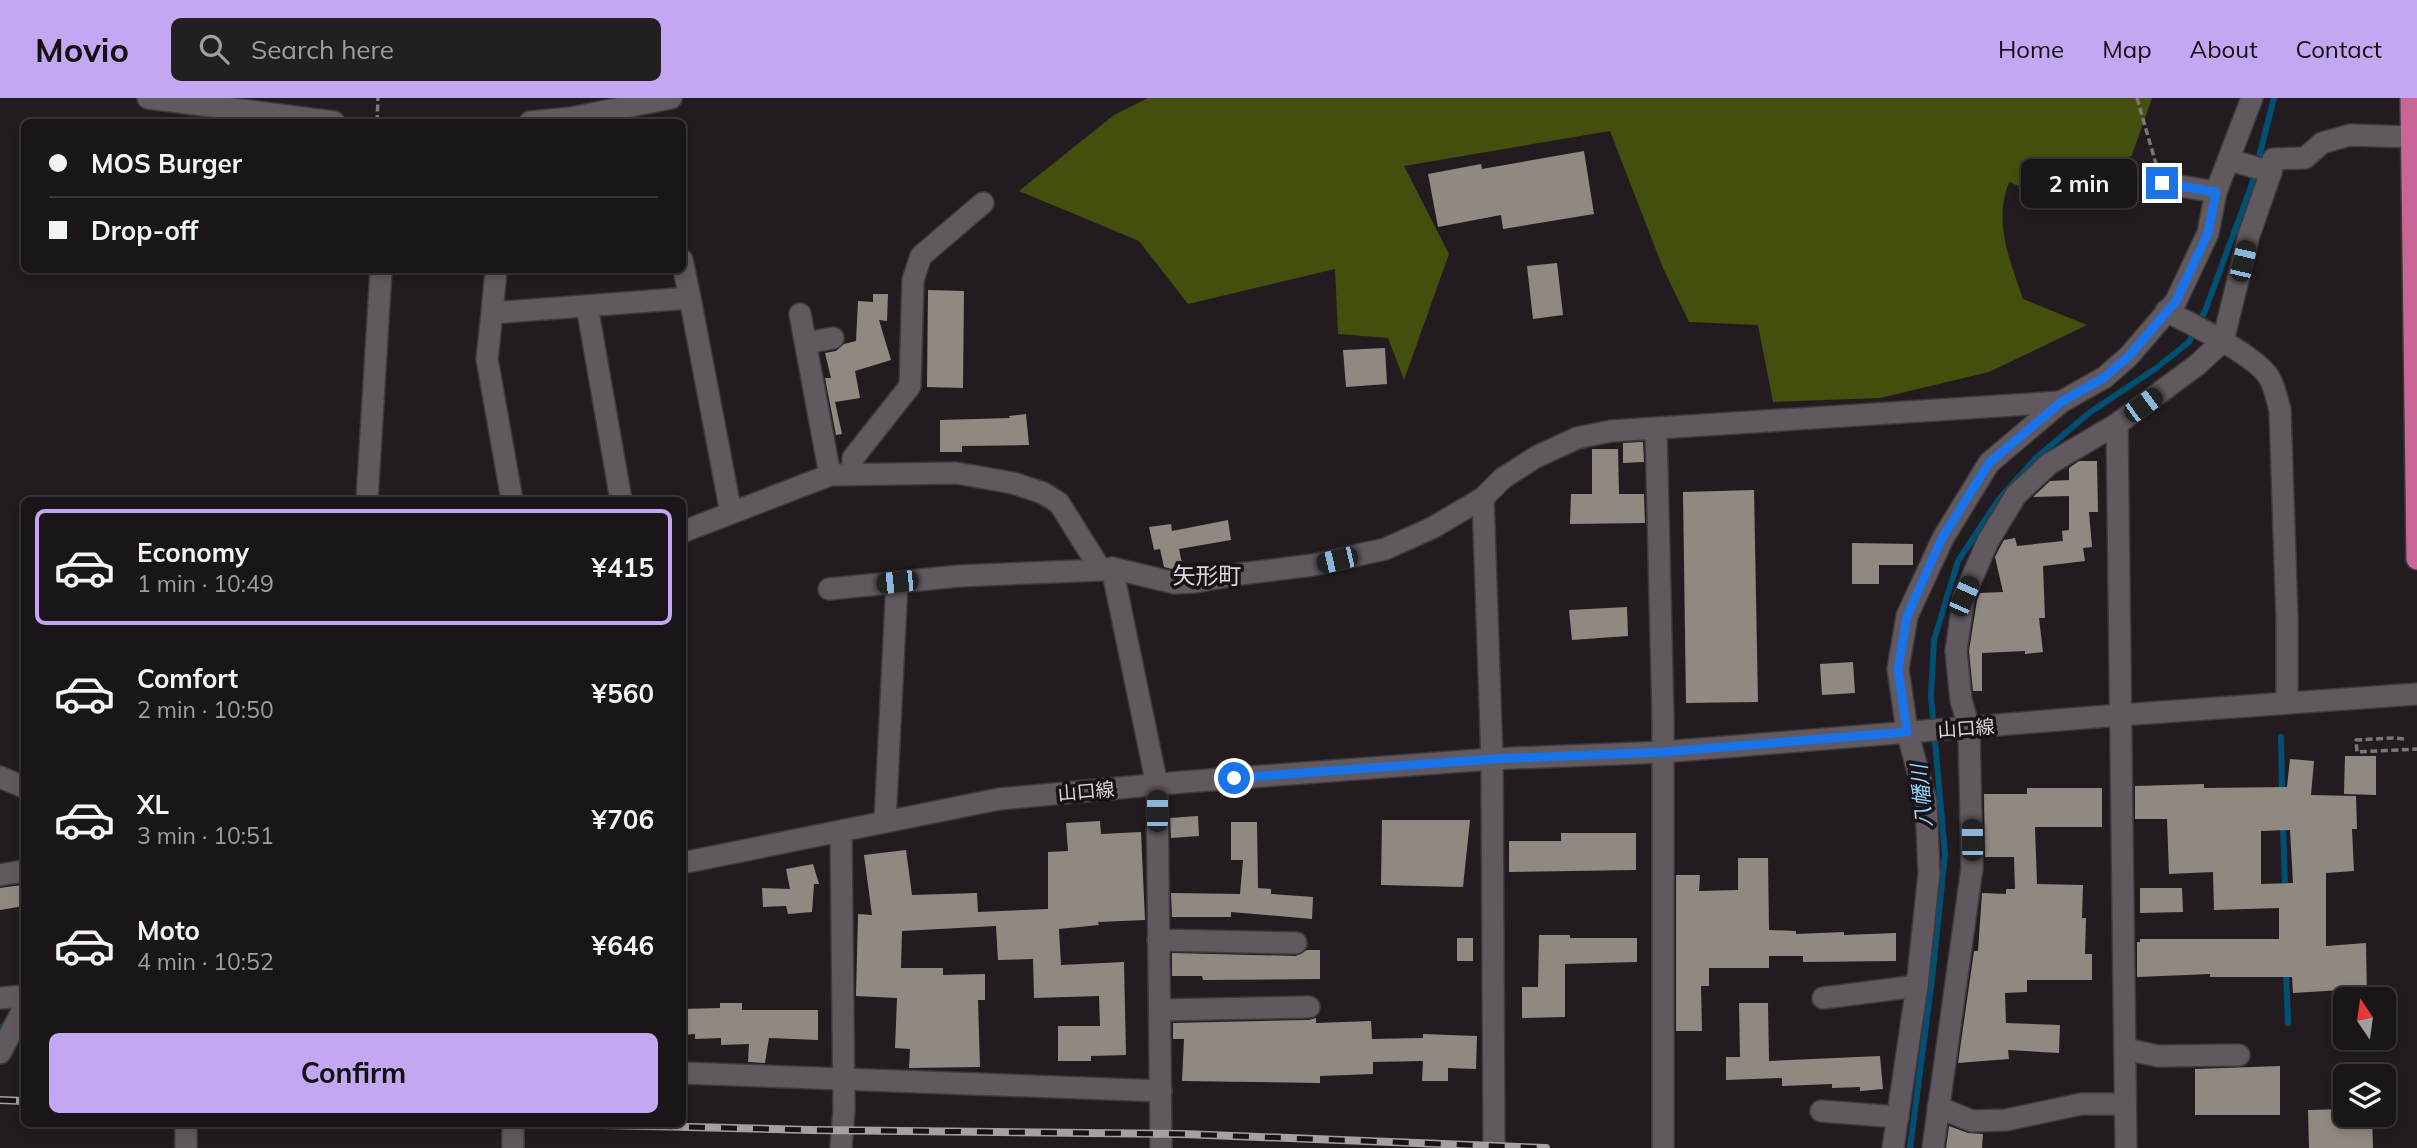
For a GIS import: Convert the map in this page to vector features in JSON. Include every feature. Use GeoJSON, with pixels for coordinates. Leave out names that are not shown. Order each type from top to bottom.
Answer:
{"type":"FeatureCollection","features":[{"type":"Feature","properties":{"kind":"highway"},"geometry":{"type":"LineString","coordinates":[[2412,98],[2416,547]]}},
{"type":"Feature","properties":{"kind":"street"},"geometry":{"type":"LineString","coordinates":[[148,98],[311,119]]}},
{"type":"Feature","properties":{"kind":"street"},"geometry":{"type":"LineString","coordinates":[[561,119],[671,98]]}},
{"type":"Feature","properties":{"kind":"street"},"geometry":{"type":"LineString","coordinates":[[1894,1148],[1917,986],[1929,873],[1926,802],[1898,669],[1907,616],[1942,538],[1989,463],[2061,402],[2105,377],[2175,315],[2176,301],[2208,233],[2216,192],[2233,161],[2252,98]]}},
{"type":"Feature","properties":{"kind":"street"},"geometry":{"type":"LineString","coordinates":[[1933,1148],[1972,868],[1956,651],[1964,596],[1988,541],[2016,495],[2049,464],[2117,424],[2197,365],[2216,337],[2273,159],[2305,158],[2322,143],[2350,135],[2412,137]]}},
{"type":"Feature","properties":{"kind":"street"},"geometry":{"type":"LineString","coordinates":[[2233,161],[2268,171]]}},
{"type":"Feature","properties":{"kind":"street"},"geometry":{"type":"LineString","coordinates":[[2162,183],[2216,192]]}},
{"type":"Feature","properties":{"kind":"street"},"geometry":{"type":"LineString","coordinates":[[853,474],[853,458],[910,386],[914,280],[921,256],[983,203]]}},
{"type":"Feature","properties":{"kind":"street"},"geometry":{"type":"LineString","coordinates":[[367,497],[381,273]]}},
{"type":"Feature","properties":{"kind":"street"},"geometry":{"type":"LineString","coordinates":[[496,273],[487,359],[511,497]]}},
{"type":"Feature","properties":{"kind":"street"},"geometry":{"type":"LineString","coordinates":[[685,273],[731,513]]}},
{"type":"Feature","properties":{"kind":"street"},"geometry":{"type":"LineString","coordinates":[[492,313],[690,298]]}},
{"type":"Feature","properties":{"kind":"street"},"geometry":{"type":"LineString","coordinates":[[587,306],[620,497]]}},
{"type":"Feature","properties":{"kind":"street"},"geometry":{"type":"LineString","coordinates":[[800,314],[830,475]]}},
{"type":"Feature","properties":{"kind":"street"},"geometry":{"type":"LineString","coordinates":[[2175,315],[2216,337],[2260,367],[2270,377],[2280,410],[2287,702]]}},
{"type":"Feature","properties":{"kind":"street"},"geometry":{"type":"LineString","coordinates":[[806,342],[832,338]]}},
{"type":"Feature","properties":{"kind":"street"},"geometry":{"type":"LineString","coordinates":[[829,589],[959,576],[1106,569],[1175,583],[1313,565],[1385,549],[1432,528],[1483,498],[1503,478],[1536,457],[1577,438],[1611,431],[2061,402]]}},
{"type":"Feature","properties":{"kind":"street"},"geometry":{"type":"LineString","coordinates":[[2117,424],[2126,1148]]}},
{"type":"Feature","properties":{"kind":"street"},"geometry":{"type":"LineString","coordinates":[[1656,429],[1663,752],[1664,1148]]}},
{"type":"Feature","properties":{"kind":"street"},"geometry":{"type":"LineString","coordinates":[[686,530],[830,475],[957,473],[1013,483],[1043,493],[1059,503],[1106,569],[1157,785],[1161,1148]]}},
{"type":"Feature","properties":{"kind":"street"},"geometry":{"type":"LineString","coordinates":[[1483,498],[1492,759],[1494,1148]]}},
{"type":"Feature","properties":{"kind":"street"},"geometry":{"type":"LineString","coordinates":[[885,822],[897,582]]}},
{"type":"Feature","properties":{"kind":"street","name":"山口線"},"geometry":{"type":"LineString","coordinates":[[686,862],[999,799],[1182,782],[1492,759],[1663,752],[2417,694]]}},
{"type":"Feature","properties":{"kind":"street"},"geometry":{"type":"LineString","coordinates":[[0,777],[21,786]]}},
{"type":"Feature","properties":{"kind":"street"},"geometry":{"type":"LineString","coordinates":[[841,831],[844,1078],[841,1148]]}},
{"type":"Feature","properties":{"kind":"street"},"geometry":{"type":"LineString","coordinates":[[0,874],[21,871]]}},
{"type":"Feature","properties":{"kind":"street"},"geometry":{"type":"LineString","coordinates":[[1157,940],[1283,939]]}},
{"type":"Feature","properties":{"kind":"street"},"geometry":{"type":"LineString","coordinates":[[1823,998],[1917,986]]}},
{"type":"Feature","properties":{"kind":"street"},"geometry":{"type":"LineString","coordinates":[[0,998],[21,996]]}},
{"type":"Feature","properties":{"kind":"street"},"geometry":{"type":"LineString","coordinates":[[1160,1010],[1295,1002]]}},
{"type":"Feature","properties":{"kind":"street"},"geometry":{"type":"LineString","coordinates":[[0,1053],[21,1014]]}},
{"type":"Feature","properties":{"kind":"street"},"geometry":{"type":"LineString","coordinates":[[2125,1049],[2158,1056],[2239,1055]]}},
{"type":"Feature","properties":{"kind":"street"},"geometry":{"type":"LineString","coordinates":[[686,1073],[1161,1091]]}},
{"type":"Feature","properties":{"kind":"street"},"geometry":{"type":"LineString","coordinates":[[1938,1107],[1972,1121],[2006,1120],[2081,1104],[2125,1104]]}},
{"type":"Feature","properties":{"kind":"street"},"geometry":{"type":"LineString","coordinates":[[1821,1111],[1898,1117]]}},
{"type":"Feature","properties":{"kind":"street"},"geometry":{"type":"LineString","coordinates":[[186,1127],[186,1148]]}},
{"type":"Feature","properties":{"kind":"street"},"geometry":{"type":"LineString","coordinates":[[513,1127],[513,1148]]}},
{"type":"Feature","properties":{"kind":"path"},"geometry":{"type":"LineString","coordinates":[[377,119],[378,98]]}},
{"type":"Feature","properties":{"kind":"path"},"geometry":{"type":"LineString","coordinates":[[2137,98],[2162,183]]}},
{"type":"Feature","properties":{"kind":"path"},"geometry":{"type":"LineString","coordinates":[[2404,739],[2356,740],[2357,752],[2417,749]]}},
{"type":"Feature","properties":{"kind":"green space"},"geometry":{"type":"Polygon","coordinates":[[[1148,98],[2152,98],[2132,155],[2079,188],[2049,198],[2009,182],[2004,197],[2005,241],[2023,299],[2087,325],[1989,372],[1880,398],[1773,402],[1758,325],[1689,322],[1663,268],[1610,131],[1404,166],[1449,254],[1404,380],[1388,338],[1338,334],[1335,269],[1188,304],[1139,241],[1019,191],[1114,115],[1148,98]]]}},
{"type":"Feature","properties":{"kind":"building"},"geometry":{"type":"Polygon","coordinates":[[[1584,151],[1594,214],[1503,229],[1501,215],[1438,227],[1428,174],[1481,164],[1482,169],[1584,151]]]}},
{"type":"Feature","properties":{"kind":"building"},"geometry":{"type":"Polygon","coordinates":[[[1557,263],[1563,315],[1533,319],[1527,266],[1557,263]]]}},
{"type":"Feature","properties":{"kind":"building"},"geometry":{"type":"Polygon","coordinates":[[[928,290],[964,291],[963,388],[927,387],[928,290]]]}},
{"type":"Feature","properties":{"kind":"building"},"geometry":{"type":"Polygon","coordinates":[[[873,294],[888,294],[887,321],[879,320],[891,360],[855,371],[860,398],[835,402],[842,434],[836,435],[825,378],[831,378],[825,353],[836,351],[844,344],[856,341],[858,301],[873,302],[873,294]]]}},
{"type":"Feature","properties":{"kind":"building"},"geometry":{"type":"Polygon","coordinates":[[[1385,348],[1387,384],[1346,387],[1343,350],[1385,348]]]}},
{"type":"Feature","properties":{"kind":"building"},"geometry":{"type":"Polygon","coordinates":[[[1026,414],[1029,445],[962,446],[962,452],[940,452],[940,420],[1010,418],[1009,416],[1026,414]]]}},
{"type":"Feature","properties":{"kind":"building"},"geometry":{"type":"Polygon","coordinates":[[[1643,442],[1644,462],[1623,463],[1623,443],[1643,442]]]}},
{"type":"Feature","properties":{"kind":"building"},"geometry":{"type":"Polygon","coordinates":[[[1592,449],[1618,449],[1619,494],[1644,494],[1645,523],[1570,524],[1571,494],[1592,494],[1592,449]]]}},
{"type":"Feature","properties":{"kind":"building"},"geometry":{"type":"Polygon","coordinates":[[[2079,461],[2097,461],[2098,512],[2089,512],[2092,547],[2083,548],[2085,561],[2043,566],[2045,618],[2039,618],[2043,652],[1982,653],[1982,691],[1973,691],[1969,651],[1977,600],[1980,593],[2003,592],[1995,557],[2004,540],[2015,538],[2017,546],[2063,541],[2062,531],[2069,530],[2069,496],[2033,497],[2050,481],[2069,480],[2069,468],[2079,461]]]}},
{"type":"Feature","properties":{"kind":"building"},"geometry":{"type":"Polygon","coordinates":[[[1754,490],[1758,702],[1686,703],[1683,492],[1754,490]]]}},
{"type":"Feature","properties":{"kind":"building"},"geometry":{"type":"Polygon","coordinates":[[[1228,520],[1231,540],[1179,549],[1183,568],[1176,570],[1164,567],[1160,549],[1154,550],[1149,527],[1171,524],[1172,531],[1228,520]]]}},
{"type":"Feature","properties":{"kind":"building"},"geometry":{"type":"Polygon","coordinates":[[[1852,543],[1913,544],[1913,565],[1879,565],[1879,584],[1852,584],[1852,543]]]}},
{"type":"Feature","properties":{"kind":"building"},"geometry":{"type":"Polygon","coordinates":[[[1627,607],[1628,636],[1572,640],[1569,610],[1627,607]]]}},
{"type":"Feature","properties":{"kind":"building"},"geometry":{"type":"Polygon","coordinates":[[[1853,662],[1855,693],[1822,695],[1820,664],[1853,662]]]}},
{"type":"Feature","properties":{"kind":"building"},"geometry":{"type":"Polygon","coordinates":[[[2345,756],[2376,756],[2376,795],[2344,794],[2345,756]]]}},
{"type":"Feature","properties":{"kind":"building"},"geometry":{"type":"Polygon","coordinates":[[[2290,759],[2314,761],[2311,795],[2356,796],[2357,829],[2352,829],[2354,871],[2326,873],[2326,946],[2366,943],[2367,987],[2333,987],[2333,991],[2293,993],[2292,977],[2210,977],[2210,974],[2137,977],[2137,942],[2140,942],[2140,939],[2279,939],[2279,908],[2214,910],[2213,872],[2169,874],[2167,819],[2135,819],[2135,786],[2204,784],[2204,788],[2287,787],[2290,759]],[[2290,830],[2261,831],[2261,884],[2293,883],[2290,830]]]}},
{"type":"Feature","properties":{"kind":"building"},"geometry":{"type":"Polygon","coordinates":[[[2027,788],[2102,788],[2102,827],[2035,827],[2037,884],[2083,885],[2085,954],[2092,954],[2092,980],[2027,980],[2027,992],[2005,993],[2006,1023],[2060,1025],[2059,1053],[2008,1050],[2009,1059],[1958,1063],[1974,951],[1978,951],[1982,893],[2006,894],[2006,889],[2015,889],[2014,857],[1985,857],[1984,794],[2027,794],[2027,788]]]}},
{"type":"Feature","properties":{"kind":"building"},"geometry":{"type":"Polygon","coordinates":[[[1198,816],[1199,836],[1171,838],[1170,818],[1198,816]]]}},
{"type":"Feature","properties":{"kind":"building"},"geometry":{"type":"Polygon","coordinates":[[[1382,820],[1470,820],[1463,887],[1381,885],[1382,820]]]}},
{"type":"Feature","properties":{"kind":"building"},"geometry":{"type":"Polygon","coordinates":[[[1100,821],[1101,834],[1141,832],[1145,920],[1098,922],[1099,925],[1059,929],[1061,965],[1124,962],[1126,1055],[1091,1056],[1091,1061],[1058,1061],[1058,1026],[1100,1026],[1099,996],[1034,998],[1033,959],[998,960],[996,926],[902,931],[901,968],[943,968],[943,975],[985,974],[985,1000],[978,1000],[980,1067],[909,1068],[910,1049],[895,1048],[897,998],[856,996],[858,914],[872,915],[864,855],[906,850],[912,895],[977,893],[978,912],[1048,909],[1048,852],[1068,851],[1066,823],[1100,821]]]}},
{"type":"Feature","properties":{"kind":"building"},"geometry":{"type":"Polygon","coordinates":[[[1231,822],[1257,822],[1258,888],[1271,889],[1271,894],[1313,897],[1312,919],[1231,912],[1231,917],[1172,917],[1171,893],[1240,894],[1243,860],[1231,860],[1231,822]]]}},
{"type":"Feature","properties":{"kind":"building"},"geometry":{"type":"Polygon","coordinates":[[[1561,833],[1636,833],[1636,870],[1509,872],[1509,841],[1561,841],[1561,833]]]}},
{"type":"Feature","properties":{"kind":"building"},"geometry":{"type":"Polygon","coordinates":[[[1738,858],[1768,858],[1769,930],[1796,931],[1796,934],[1896,933],[1896,961],[1803,962],[1803,956],[1769,956],[1769,968],[1709,968],[1709,986],[1701,986],[1702,1031],[1676,1031],[1676,875],[1700,875],[1699,891],[1738,890],[1738,858]]]}},
{"type":"Feature","properties":{"kind":"building"},"geometry":{"type":"Polygon","coordinates":[[[813,864],[819,884],[814,884],[812,912],[788,914],[786,906],[763,907],[762,888],[790,889],[786,869],[813,864]]]}},
{"type":"Feature","properties":{"kind":"building"},"geometry":{"type":"Polygon","coordinates":[[[21,885],[21,906],[0,910],[0,888],[21,885]]]}},
{"type":"Feature","properties":{"kind":"building"},"geometry":{"type":"Polygon","coordinates":[[[2140,888],[2182,888],[2183,912],[2140,913],[2140,888]]]}},
{"type":"Feature","properties":{"kind":"building"},"geometry":{"type":"Polygon","coordinates":[[[1539,935],[1637,938],[1637,962],[1565,964],[1565,1017],[1522,1018],[1522,987],[1538,987],[1539,935]]]}},
{"type":"Feature","properties":{"kind":"building"},"geometry":{"type":"Polygon","coordinates":[[[1457,938],[1473,938],[1473,961],[1457,961],[1457,938]]]}},
{"type":"Feature","properties":{"kind":"building"},"geometry":{"type":"Polygon","coordinates":[[[1307,950],[1320,950],[1320,979],[1203,980],[1202,976],[1172,976],[1172,953],[1296,956],[1307,950]]]}},
{"type":"Feature","properties":{"kind":"building"},"geometry":{"type":"Polygon","coordinates":[[[720,1003],[742,1003],[742,1010],[818,1010],[818,1040],[769,1038],[765,1063],[748,1062],[749,1044],[721,1045],[721,1038],[695,1039],[695,1034],[686,1035],[686,1009],[720,1008],[720,1003]]]}},
{"type":"Feature","properties":{"kind":"building"},"geometry":{"type":"Polygon","coordinates":[[[1739,1003],[1768,1003],[1769,1061],[1880,1056],[1883,1089],[1860,1091],[1860,1087],[1832,1088],[1832,1084],[1782,1086],[1782,1078],[1726,1080],[1726,1057],[1740,1057],[1739,1003]]]}},
{"type":"Feature","properties":{"kind":"building"},"geometry":{"type":"Polygon","coordinates":[[[1316,1018],[1316,1023],[1371,1021],[1372,1039],[1423,1038],[1423,1034],[1477,1036],[1476,1069],[1448,1068],[1448,1081],[1422,1081],[1423,1061],[1373,1062],[1373,1074],[1320,1076],[1320,1083],[1182,1081],[1184,1039],[1173,1039],[1173,1023],[1316,1018]]]}},
{"type":"Feature","properties":{"kind":"building"},"geometry":{"type":"Polygon","coordinates":[[[2280,1066],[2280,1115],[2195,1115],[2195,1069],[2280,1066]]]}},
{"type":"Feature","properties":{"kind":"building"},"geometry":{"type":"Polygon","coordinates":[[[2333,1109],[2333,1127],[2372,1127],[2373,1148],[2309,1148],[2308,1110],[2333,1109]]]}},
{"type":"Feature","properties":{"kind":"building"},"geometry":{"type":"Polygon","coordinates":[[[1949,1126],[1968,1133],[1983,1134],[1982,1148],[1946,1148],[1949,1126]]]}},
{"type":"Feature","properties":{"kind":"waterway","name":"八幡川"},"geometry":{"type":"LineString","coordinates":[[1910,1148],[1945,854],[1931,696],[1934,640],[1958,561],[1999,499],[2036,458],[2089,413],[2155,369],[2189,342],[2205,311],[2252,184],[2274,98]]}},
{"type":"Feature","properties":{"kind":"waterway"},"geometry":{"type":"LineString","coordinates":[[2281,737],[2282,794]]}},
{"type":"Feature","properties":{"kind":"waterway"},"geometry":{"type":"LineString","coordinates":[[2283,823],[2285,889]]}},
{"type":"Feature","properties":{"kind":"waterway"},"geometry":{"type":"LineString","coordinates":[[2286,970],[2288,1023]]}},
{"type":"Feature","properties":{"kind":"railway"},"geometry":{"type":"LineString","coordinates":[[0,1100],[21,1101]]}},
{"type":"Feature","properties":{"kind":"railway"},"geometry":{"type":"LineString","coordinates":[[686,1127],[1183,1134],[1546,1148]]}},
{"type":"Feature","properties":{"kind":"district","name":"矢形町"},"geometry":{"type":"Point","coordinates":[1207,576]}},
{"type":"Feature","properties":{"kind":"route"},"geometry":{"type":"LineString","coordinates":[[1234,778],[1492,759],[1663,752],[1907,732],[1898,669],[1907,616],[1942,538],[1989,463],[2061,402],[2105,377],[2129,356],[2176,301],[2208,233],[2216,192],[2162,183]]}}]}
